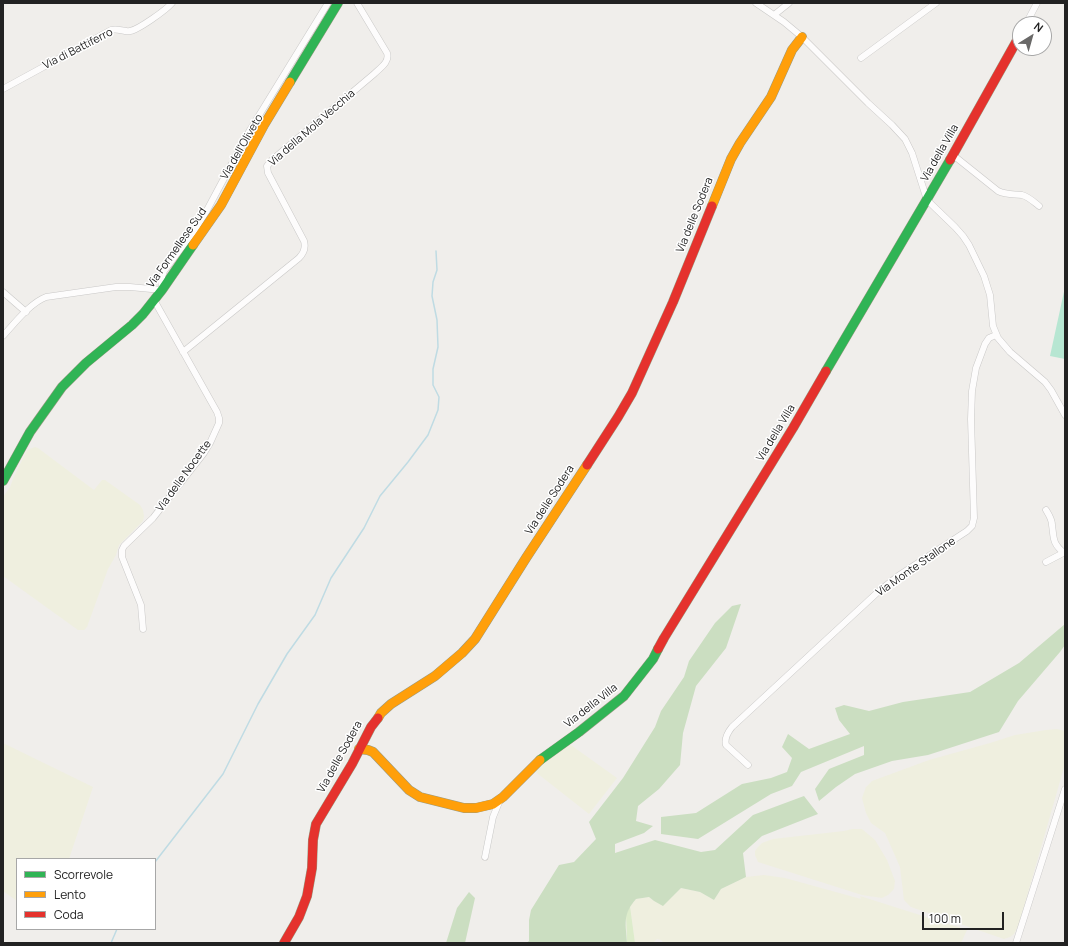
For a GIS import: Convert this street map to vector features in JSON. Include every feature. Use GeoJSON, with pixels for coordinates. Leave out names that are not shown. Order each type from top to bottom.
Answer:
{"type":"FeatureCollection","features":[{"type":"Feature","properties":{"kind":"street","name":"Via di Battiferro"},"geometry":{"type":"LineString","coordinates":[[3,89],[111,30],[117,29],[129,32],[134,30],[164,12],[172,3]]}},
{"type":"Feature","properties":{"kind":"street","name":"Via dell'Oliveto"},"geometry":{"type":"LineString","coordinates":[[162,290],[161,280],[164,271],[194,231],[206,212],[250,130],[328,3]]}},
{"type":"Feature","properties":{"kind":"street","name":"Via Formellese Sud"},"geometry":{"type":"LineString","coordinates":[[3,481],[30,432],[62,387],[80,368],[129,328],[143,314],[162,290],[221,205],[264,125],[338,3]]}},
{"type":"Feature","properties":{"kind":"street","name":"Via della Mola Vecchia"},"geometry":{"type":"LineString","coordinates":[[184,352],[304,253],[304,242],[268,172],[267,166],[272,160],[374,74],[387,61],[387,54],[357,3]]}},
{"type":"Feature","properties":{"kind":"street"},"geometry":{"type":"LineString","coordinates":[[756,3],[774,14],[802,37],[905,139],[912,153],[927,200],[957,229],[969,245],[984,276],[990,295],[993,326],[996,335],[1010,352],[1045,382],[1065,415]]}},
{"type":"Feature","properties":{"kind":"street"},"geometry":{"type":"LineString","coordinates":[[774,14],[789,3]]}},
{"type":"Feature","properties":{"kind":"street"},"geometry":{"type":"LineString","coordinates":[[861,58],[936,3]]}},
{"type":"Feature","properties":{"kind":"street"},"geometry":{"type":"LineString","coordinates":[[1030,16],[1037,3]]}},
{"type":"Feature","properties":{"kind":"street","name":"Via delle Sodera"},"geometry":{"type":"LineString","coordinates":[[284,943],[300,916],[305,902],[312,867],[314,828],[352,764],[371,726],[384,709],[430,680],[460,655],[475,639],[618,417],[632,393],[673,302],[733,154],[771,98],[794,47],[802,37]]}},
{"type":"Feature","properties":{"kind":"street","name":"Via della Villa"},"geometry":{"type":"LineString","coordinates":[[359,749],[368,750],[376,754],[409,790],[420,797],[455,806],[470,808],[487,806],[500,800],[542,758],[584,728],[630,690],[653,659],[664,638],[794,428],[953,155],[1012,49]]}},
{"type":"Feature","properties":{"kind":"street"},"geometry":{"type":"LineString","coordinates":[[953,155],[998,191],[1026,197],[1039,206]]}},
{"type":"Feature","properties":{"kind":"street"},"geometry":{"type":"LineString","coordinates":[[3,336],[26,312],[39,301],[48,297],[119,287],[162,290]]}},
{"type":"Feature","properties":{"kind":"street"},"geometry":{"type":"LineString","coordinates":[[3,292],[26,312]]}},
{"type":"Feature","properties":{"kind":"street","name":"Via delle Nocette"},"geometry":{"type":"LineString","coordinates":[[143,629],[142,608],[122,556],[123,548],[153,518],[201,456],[210,443],[219,421],[217,412],[154,300]]}},
{"type":"Feature","properties":{"kind":"street","name":"Via Monte Stallone"},"geometry":{"type":"LineString","coordinates":[[748,765],[726,745],[726,737],[732,727],[879,591],[898,576],[967,531],[972,526],[974,518],[971,419],[972,391],[976,368],[985,344],[989,338],[996,335]]}},
{"type":"Feature","properties":{"kind":"street"},"geometry":{"type":"LineString","coordinates":[[1046,510],[1052,522],[1055,543],[1064,553],[1046,562]]}},
{"type":"Feature","properties":{"kind":"street"},"geometry":{"type":"LineString","coordinates":[[1016,943],[1065,789]]}},
{"type":"Feature","properties":{"kind":"street","name":"Via della Villa"},"geometry":{"type":"LineString","coordinates":[[485,857],[493,817],[500,800]]}},
{"type":"Feature","properties":{"kind":"green space"},"geometry":{"type":"Polygon","coordinates":[[[1065,287],[1065,359],[1050,356],[1065,287]]]}},
{"type":"Feature","properties":{"kind":"green space"},"geometry":{"type":"Polygon","coordinates":[[[35,447],[94,490],[102,480],[105,480],[140,505],[143,510],[143,521],[119,545],[116,555],[108,569],[87,627],[84,630],[78,630],[3,576],[3,497],[10,487],[27,450],[35,447]]]}},
{"type":"Feature","properties":{"kind":"green space"},"geometry":{"type":"Polygon","coordinates":[[[741,604],[726,648],[696,686],[683,733],[680,765],[659,789],[638,806],[636,821],[653,826],[644,833],[615,844],[615,853],[655,840],[701,852],[715,850],[753,815],[804,796],[818,814],[762,836],[743,853],[746,877],[721,889],[714,900],[700,892],[681,888],[663,906],[649,897],[636,899],[627,915],[627,943],[526,943],[529,941],[529,920],[531,910],[559,865],[574,862],[596,839],[589,822],[623,778],[655,727],[661,711],[684,677],[689,661],[715,623],[732,606],[741,604]]]}},
{"type":"Feature","properties":{"kind":"green space"},"geometry":{"type":"Polygon","coordinates":[[[1065,624],[1065,645],[1018,701],[999,732],[928,755],[892,761],[855,774],[819,801],[815,789],[829,769],[864,755],[864,746],[801,772],[792,786],[771,794],[698,839],[661,834],[661,817],[696,813],[742,784],[771,778],[787,772],[792,758],[782,747],[788,734],[809,749],[850,734],[839,720],[835,708],[844,705],[869,711],[903,702],[970,692],[1019,663],[1065,624]]]}},
{"type":"Feature","properties":{"kind":"green space"},"geometry":{"type":"Polygon","coordinates":[[[1057,729],[1065,731],[1065,764],[1019,924],[1014,934],[1004,939],[911,907],[904,900],[900,867],[885,833],[871,823],[866,813],[862,798],[866,787],[872,781],[929,760],[1015,735],[1057,729]]]}},
{"type":"Feature","properties":{"kind":"green space"},"geometry":{"type":"Polygon","coordinates":[[[3,743],[93,787],[69,858],[16,858],[16,900],[3,891],[3,743]]]}},
{"type":"Feature","properties":{"kind":"green space"},"geometry":{"type":"Polygon","coordinates":[[[568,743],[617,778],[589,814],[533,770],[568,743]]]}},
{"type":"Feature","properties":{"kind":"green space"},"geometry":{"type":"Polygon","coordinates":[[[862,829],[875,840],[887,860],[895,881],[894,889],[882,898],[862,895],[758,862],[755,855],[755,851],[762,843],[773,839],[862,829]]]}},
{"type":"Feature","properties":{"kind":"green space"},"geometry":{"type":"Polygon","coordinates":[[[764,875],[785,878],[861,899],[860,896],[967,930],[961,943],[664,943],[657,939],[653,943],[635,943],[630,906],[636,899],[649,897],[663,905],[681,888],[700,892],[714,900],[721,889],[746,877],[764,875]]]}},
{"type":"Feature","properties":{"kind":"green space"},"geometry":{"type":"Polygon","coordinates":[[[469,892],[475,898],[465,943],[446,943],[457,908],[469,892]]]}},
{"type":"Feature","properties":{"kind":"green space"},"geometry":{"type":"Polygon","coordinates":[[[630,906],[635,943],[627,943],[626,915],[630,906]]]}},
{"type":"Feature","properties":{"kind":"waterway"},"geometry":{"type":"LineString","coordinates":[[156,861],[223,774],[258,704],[287,654],[315,615],[331,578],[364,528],[380,496],[428,435],[438,410],[439,397],[433,385],[433,369],[438,347],[437,320],[432,296],[433,282],[437,270],[436,251]]}},
{"type":"Feature","properties":{"kind":"waterway"},"geometry":{"type":"LineString","coordinates":[[111,943],[117,930]]}},
{"type":"Feature","properties":{"kind":"traffic: fast"},"geometry":{"type":"LineString","coordinates":[[290,82],[338,3]]}},
{"type":"Feature","properties":{"kind":"traffic: fast"},"geometry":{"type":"LineString","coordinates":[[826,371],[950,160]]}},
{"type":"Feature","properties":{"kind":"traffic: fast"},"geometry":{"type":"LineString","coordinates":[[3,481],[30,432],[62,387],[86,363],[143,314],[162,290],[193,245]]}},
{"type":"Feature","properties":{"kind":"traffic: fast"},"geometry":{"type":"LineString","coordinates":[[540,760],[579,732],[624,696],[653,659],[658,649]]}},
{"type":"Feature","properties":{"kind":"traffic: slow"},"geometry":{"type":"LineString","coordinates":[[712,206],[731,159],[771,97],[792,50],[802,37]]}},
{"type":"Feature","properties":{"kind":"traffic: slow"},"geometry":{"type":"LineString","coordinates":[[193,245],[221,205],[264,125],[290,82]]}},
{"type":"Feature","properties":{"kind":"traffic: slow"},"geometry":{"type":"LineString","coordinates":[[378,718],[381,713],[391,704],[435,676],[462,653],[475,639],[587,465]]}},
{"type":"Feature","properties":{"kind":"traffic: slow"},"geometry":{"type":"LineString","coordinates":[[359,749],[373,752],[409,790],[420,797],[464,808],[476,808],[493,804],[503,797],[540,760]]}},
{"type":"Feature","properties":{"kind":"traffic: jam"},"geometry":{"type":"LineString","coordinates":[[950,160],[1012,49]]}},
{"type":"Feature","properties":{"kind":"traffic: jam"},"geometry":{"type":"LineString","coordinates":[[587,465],[632,393],[673,302],[712,206]]}},
{"type":"Feature","properties":{"kind":"traffic: jam"},"geometry":{"type":"LineString","coordinates":[[658,649],[793,428],[826,371]]}},
{"type":"Feature","properties":{"kind":"traffic: jam"},"geometry":{"type":"LineString","coordinates":[[284,943],[299,917],[307,896],[312,868],[313,840],[316,824],[352,764],[371,727],[378,718]]}}]}
